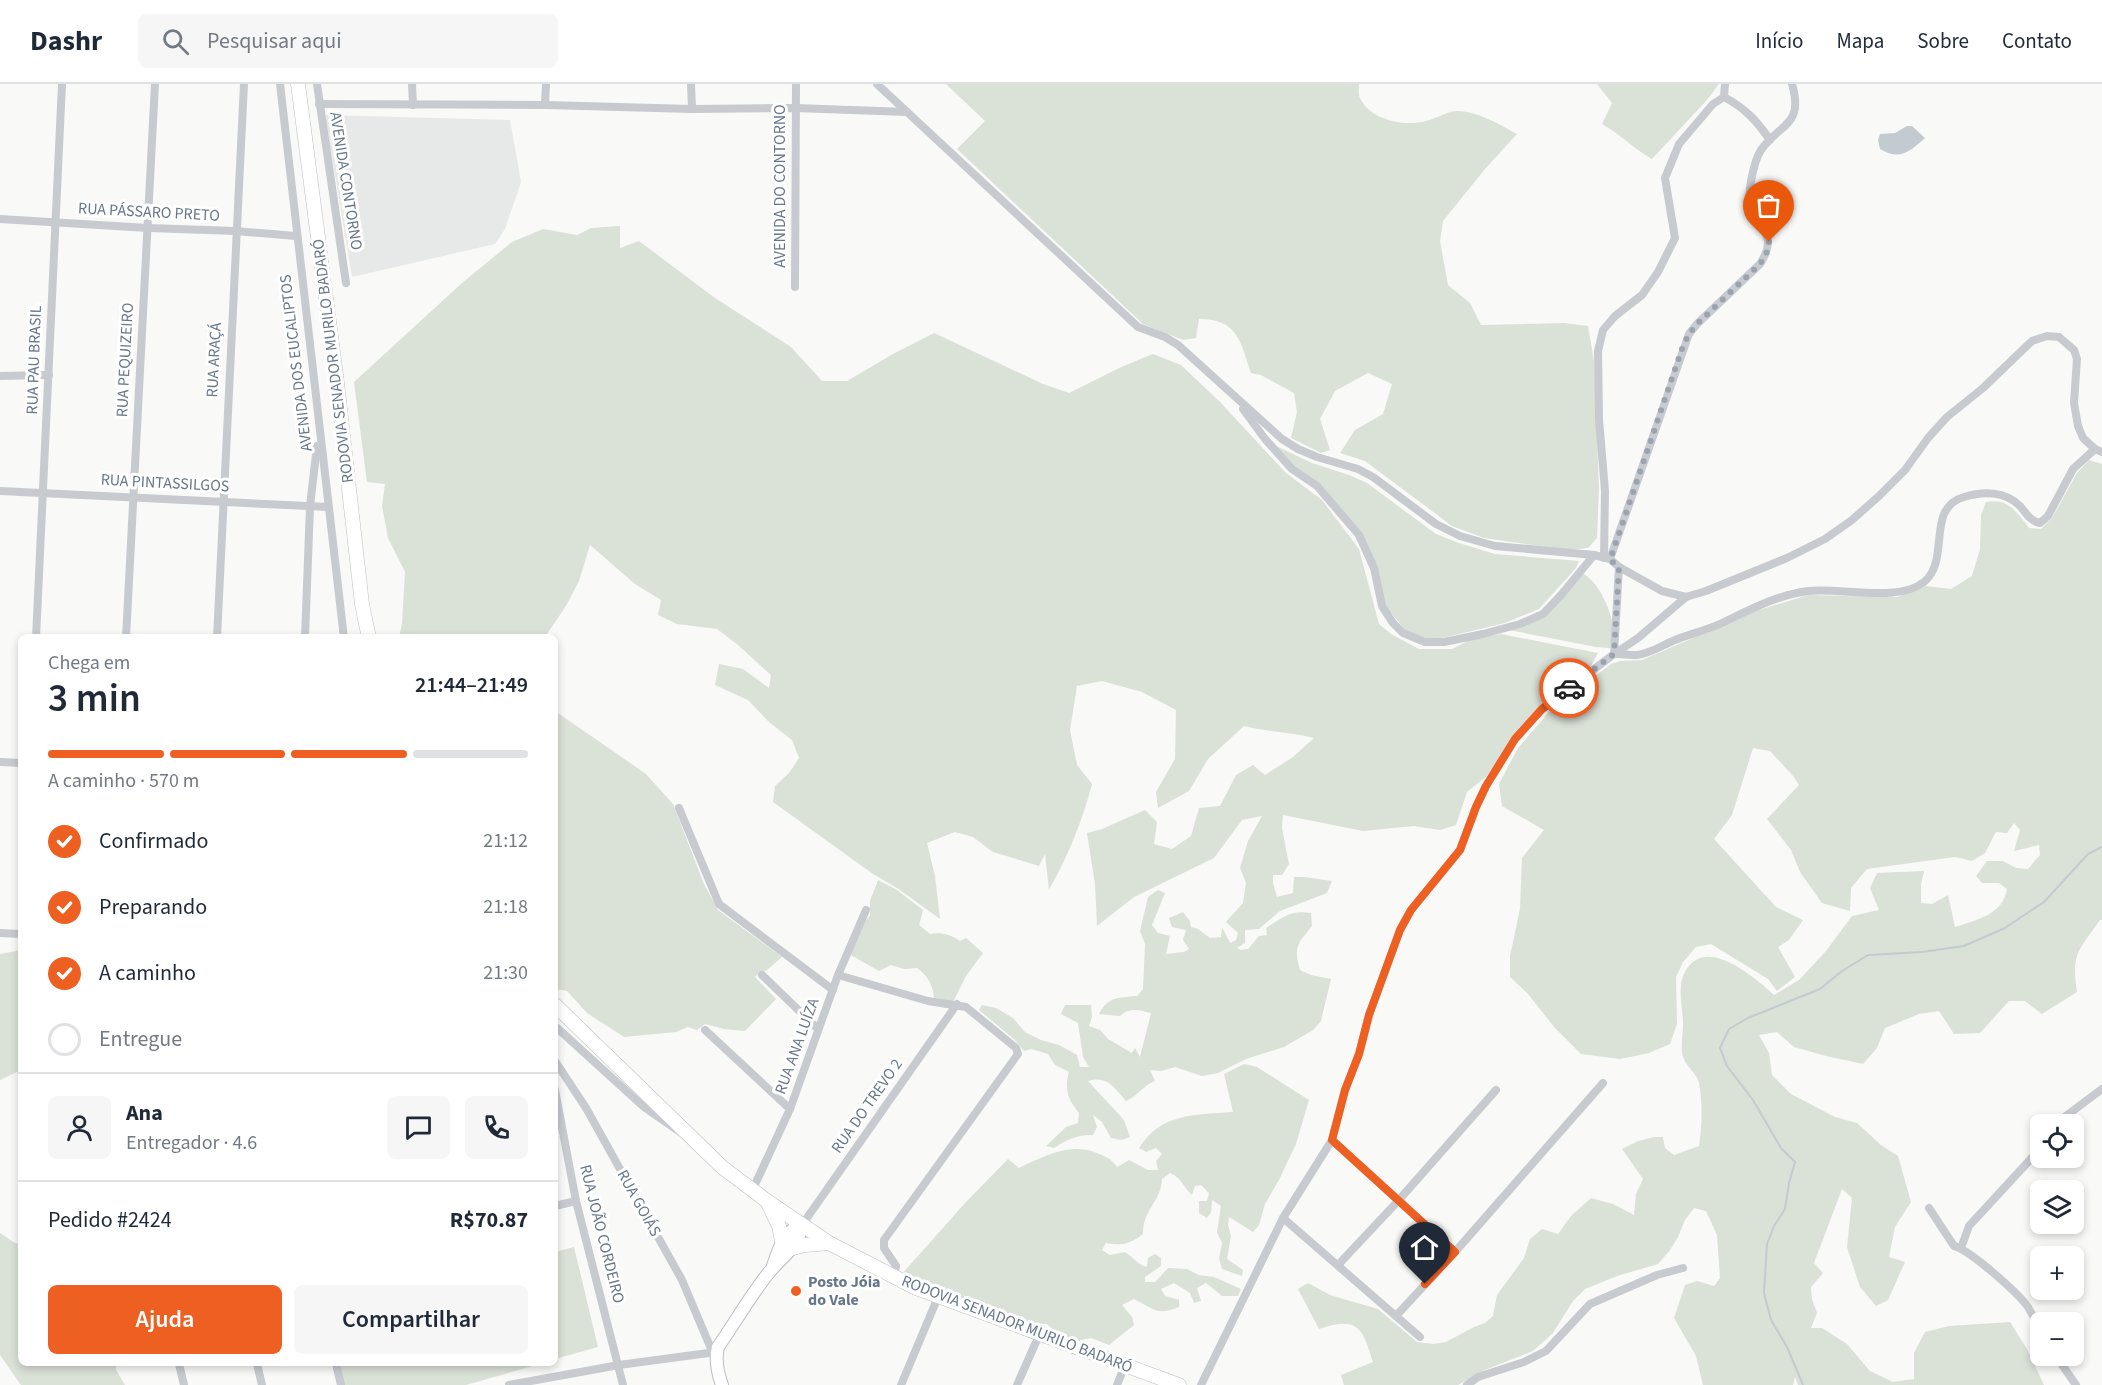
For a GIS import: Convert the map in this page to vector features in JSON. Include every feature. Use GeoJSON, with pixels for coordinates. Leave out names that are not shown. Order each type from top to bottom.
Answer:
{"type":"FeatureCollection","features":[{"type":"Feature","properties":{"kind":"main road","name":"RODOVIA SENADOR MURILO BADARÓ"},"geometry":{"type":"LineString","coordinates":[[298,84],[337,383],[362,604],[368,634]]}},
{"type":"Feature","properties":{"kind":"main road","name":"RODOVIA SENADOR MURILO BADARÓ"},"geometry":{"type":"LineString","coordinates":[[558,1008],[691,1138],[752,1191],[830,1243],[894,1278],[938,1297],[1179,1385]]}},
{"type":"Feature","properties":{"kind":"main road"},"geometry":{"type":"LineString","coordinates":[[766,1201],[788,1245],[830,1243]]}},
{"type":"Feature","properties":{"kind":"street","name":"RUA PAU BRASIL"},"geometry":{"type":"LineString","coordinates":[[36,634],[62,84]]}},
{"type":"Feature","properties":{"kind":"street","name":"RUA PEQUIZEIRO"},"geometry":{"type":"LineString","coordinates":[[126,634],[155,84]]}},
{"type":"Feature","properties":{"kind":"street","name":"RUA ARAÇÁ"},"geometry":{"type":"LineString","coordinates":[[216,634],[244,84]]}},
{"type":"Feature","properties":{"kind":"street","name":"AVENIDA DOS EUCALIPTOS"},"geometry":{"type":"LineString","coordinates":[[280,84],[344,634]]}},
{"type":"Feature","properties":{"kind":"street","name":"AVENIDA CONTORNO"},"geometry":{"type":"LineString","coordinates":[[318,84],[346,283]]}},
{"type":"Feature","properties":{"kind":"street"},"geometry":{"type":"LineString","coordinates":[[412,84],[413,105]]}},
{"type":"Feature","properties":{"kind":"street"},"geometry":{"type":"LineString","coordinates":[[545,105],[546,84]]}},
{"type":"Feature","properties":{"kind":"street"},"geometry":{"type":"LineString","coordinates":[[692,84],[692,109]]}},
{"type":"Feature","properties":{"kind":"street","name":"AVENIDA DO CONTORNO"},"geometry":{"type":"LineString","coordinates":[[795,287],[796,84]]}},
{"type":"Feature","properties":{"kind":"street"},"geometry":{"type":"LineString","coordinates":[[877,84],[1138,327],[1172,341],[1282,439],[1317,457],[1358,469],[1373,477],[1436,524],[1460,536],[1495,546],[1594,555],[1607,559],[1662,591],[1686,597]]}},
{"type":"Feature","properties":{"kind":"street"},"geometry":{"type":"LineString","coordinates":[[1724,98],[1725,84]]}},
{"type":"Feature","properties":{"kind":"street"},"geometry":{"type":"LineString","coordinates":[[1607,559],[1689,334],[1760,264],[1766,255],[1769,242],[1750,200],[1756,159],[1770,140],[1791,121],[1795,112],[1792,84]]}},
{"type":"Feature","properties":{"kind":"street"},"geometry":{"type":"LineString","coordinates":[[1724,98],[1740,105],[1757,121],[1770,140]]}},
{"type":"Feature","properties":{"kind":"street"},"geometry":{"type":"LineString","coordinates":[[1607,559],[1605,491],[1599,419],[1598,351],[1603,330],[1615,316],[1642,295],[1658,272],[1675,238],[1665,178],[1678,144],[1713,104],[1724,98]]}},
{"type":"Feature","properties":{"kind":"street"},"geometry":{"type":"LineString","coordinates":[[319,104],[545,105],[692,109],[795,108],[908,112]]}},
{"type":"Feature","properties":{"kind":"street","name":"RUA PÁSSARO PRETO"},"geometry":{"type":"LineString","coordinates":[[0,219],[296,236]]}},
{"type":"Feature","properties":{"kind":"street"},"geometry":{"type":"LineString","coordinates":[[1200,1385],[1283,1218],[1332,1140],[1345,1090],[1359,1054],[1372,1006],[1400,930],[1411,910],[1460,850],[1486,786],[1515,739],[1542,709],[1614,654],[1638,638],[1686,597],[1787,558],[1825,539],[1852,520],[1905,470],[1928,438],[1947,417],[1983,388],[2032,342],[2047,336],[2059,337],[2074,350],[2078,359],[2074,403],[2078,426],[2083,438],[2098,451],[2073,469],[2048,516],[2040,523],[2033,522],[2017,504],[2001,495],[1983,493],[1961,497],[1948,507],[1939,532],[1938,561],[1934,571],[1923,583],[1896,594],[1840,590],[1807,591],[1750,608],[1721,623],[1639,655],[1614,654]]}},
{"type":"Feature","properties":{"kind":"street"},"geometry":{"type":"LineString","coordinates":[[0,375],[49,375]]}},
{"type":"Feature","properties":{"kind":"street"},"geometry":{"type":"LineString","coordinates":[[1234,396],[1265,439],[1292,469],[1317,486],[1359,535],[1374,568],[1382,606],[1403,633],[1425,642],[1444,642],[1520,624],[1544,614],[1594,555]]}},
{"type":"Feature","properties":{"kind":"street"},"geometry":{"type":"LineString","coordinates":[[304,634],[310,506],[319,432]]}},
{"type":"Feature","properties":{"kind":"street","name":"RUA PINTASSILGOS"},"geometry":{"type":"LineString","coordinates":[[0,491],[328,507]]}},
{"type":"Feature","properties":{"kind":"street"},"geometry":{"type":"LineString","coordinates":[[1614,654],[1619,567]]}},
{"type":"Feature","properties":{"kind":"street"},"geometry":{"type":"LineString","coordinates":[[0,762],[18,763]]}},
{"type":"Feature","properties":{"kind":"street"},"geometry":{"type":"LineString","coordinates":[[679,808],[716,900],[723,908],[833,990]]}},
{"type":"Feature","properties":{"kind":"street","name":"RUA ANA LUÍZA"},"geometry":{"type":"LineString","coordinates":[[752,1191],[790,1109],[838,975],[866,910]]}},
{"type":"Feature","properties":{"kind":"street"},"geometry":{"type":"LineString","coordinates":[[0,933],[18,934]]}},
{"type":"Feature","properties":{"kind":"street"},"geometry":{"type":"LineString","coordinates":[[762,975],[818,1029]]}},
{"type":"Feature","properties":{"kind":"street"},"geometry":{"type":"LineString","coordinates":[[838,975],[928,1001],[948,1005],[957,1004],[973,1011],[1016,1048],[1018,1054],[884,1240],[884,1248],[896,1266],[894,1278]]}},
{"type":"Feature","properties":{"kind":"street","name":"RUA DO TREVO 2"},"geometry":{"type":"LineString","coordinates":[[802,1225],[957,1004]]}},
{"type":"Feature","properties":{"kind":"street"},"geometry":{"type":"LineString","coordinates":[[558,1029],[644,1107],[691,1138]]}},
{"type":"Feature","properties":{"kind":"street"},"geometry":{"type":"LineString","coordinates":[[705,1030],[790,1109]]}},
{"type":"Feature","properties":{"kind":"street","name":"RUA GOIÁS"},"geometry":{"type":"LineString","coordinates":[[558,1066],[586,1108],[682,1280],[716,1350],[722,1385]]}},
{"type":"Feature","properties":{"kind":"street"},"geometry":{"type":"LineString","coordinates":[[1396,1316],[1603,1083]]}},
{"type":"Feature","properties":{"kind":"street"},"geometry":{"type":"LineString","coordinates":[[2069,1114],[2102,1089]]}},
{"type":"Feature","properties":{"kind":"street"},"geometry":{"type":"LineString","coordinates":[[1338,1265],[1496,1090]]}},
{"type":"Feature","properties":{"kind":"street","name":"RUA JOÃO CORDEIRO"},"geometry":{"type":"LineString","coordinates":[[558,1117],[576,1201],[623,1385]]}},
{"type":"Feature","properties":{"kind":"street"},"geometry":{"type":"LineString","coordinates":[[1332,1140],[1455,1252]]}},
{"type":"Feature","properties":{"kind":"street"},"geometry":{"type":"LineString","coordinates":[[1961,1248],[1969,1226],[2030,1160]]}},
{"type":"Feature","properties":{"kind":"street"},"geometry":{"type":"LineString","coordinates":[[558,1205],[576,1201]]}},
{"type":"Feature","properties":{"kind":"street"},"geometry":{"type":"LineString","coordinates":[[1929,1209],[1954,1246],[1961,1248],[1992,1273],[2031,1312]]}},
{"type":"Feature","properties":{"kind":"street"},"geometry":{"type":"LineString","coordinates":[[1283,1218],[1420,1337]]}},
{"type":"Feature","properties":{"kind":"street"},"geometry":{"type":"LineString","coordinates":[[509,1385],[716,1350],[788,1245],[790,1230],[802,1225]]}},
{"type":"Feature","properties":{"kind":"street"},"geometry":{"type":"LineString","coordinates":[[1467,1385],[1478,1377],[1524,1362],[1546,1351],[1590,1304],[1657,1275],[1683,1268]]}},
{"type":"Feature","properties":{"kind":"street"},"geometry":{"type":"LineString","coordinates":[[902,1385],[938,1297]]}},
{"type":"Feature","properties":{"kind":"street"},"geometry":{"type":"LineString","coordinates":[[1017,1385],[1040,1333]]}},
{"type":"Feature","properties":{"kind":"street"},"geometry":{"type":"LineString","coordinates":[[1117,1385],[1125,1365]]}},
{"type":"Feature","properties":{"kind":"street"},"geometry":{"type":"LineString","coordinates":[[179,1366],[184,1385]]}},
{"type":"Feature","properties":{"kind":"street"},"geometry":{"type":"LineString","coordinates":[[257,1366],[262,1385]]}},
{"type":"Feature","properties":{"kind":"street"},"geometry":{"type":"LineString","coordinates":[[336,1366],[341,1385]]}},
{"type":"Feature","properties":{"kind":"street"},"geometry":{"type":"LineString","coordinates":[[2063,1366],[2076,1385]]}},
{"type":"Feature","properties":{"kind":"shaded area"},"geometry":{"type":"Polygon","coordinates":[[[946,84],[1359,84],[1359,96],[1365,106],[1379,117],[1388,120],[1417,123],[1457,111],[1488,119],[1517,134],[1443,221],[1440,241],[1448,285],[1470,303],[1481,325],[1564,323],[1588,326],[1594,361],[1599,488],[1597,538],[1588,548],[1567,550],[1484,538],[1452,526],[1365,461],[1340,453],[1355,430],[1383,414],[1392,384],[1368,373],[1335,391],[1320,419],[1330,450],[1321,453],[1291,438],[1297,412],[1294,393],[1261,375],[1251,373],[1240,342],[1230,328],[1212,320],[1199,319],[1196,338],[1183,340],[1143,324],[957,149],[985,121],[946,84]]]}},
{"type":"Feature","properties":{"kind":"shaded area"},"geometry":{"type":"Polygon","coordinates":[[[1597,84],[1719,84],[1652,159],[1602,124],[1612,103],[1597,84]]]}},
{"type":"Feature","properties":{"kind":"shaded area"},"geometry":{"type":"Polygon","coordinates":[[[325,115],[510,120],[521,182],[505,229],[495,244],[352,277],[325,115]]]}},
{"type":"Feature","properties":{"kind":"shaded area"},"geometry":{"type":"Polygon","coordinates":[[[1907,126],[1912,126],[1925,138],[1904,153],[1887,153],[1880,149],[1878,140],[1880,134],[1895,133],[1907,126]]]}},
{"type":"Feature","properties":{"kind":"shaded area"},"geometry":{"type":"Polygon","coordinates":[[[620,226],[620,248],[639,241],[715,298],[791,347],[822,381],[847,381],[934,333],[1043,384],[1069,393],[1153,354],[1181,365],[1220,402],[1286,473],[1322,500],[1359,549],[1379,624],[1391,634],[1419,649],[1452,649],[1472,639],[1501,634],[1598,653],[1591,666],[1543,703],[1519,728],[1487,776],[1467,792],[1456,825],[1440,830],[1414,826],[1363,831],[1283,815],[1282,828],[1289,864],[1282,875],[1273,875],[1277,897],[1293,893],[1294,877],[1332,881],[1327,893],[1280,911],[1259,929],[1245,930],[1245,943],[1237,948],[1248,949],[1259,936],[1267,935],[1266,928],[1287,915],[1311,913],[1312,926],[1297,950],[1300,970],[1331,979],[1321,1021],[1313,1030],[1284,1047],[1246,1059],[1218,1073],[1202,1076],[1175,1067],[1161,1071],[1150,1070],[1155,1081],[1126,1101],[1114,1087],[1105,1081],[1088,1081],[1124,1120],[1130,1137],[1122,1140],[1111,1138],[1102,1122],[1093,1115],[1097,1127],[1093,1135],[1072,1138],[1054,1148],[1046,1146],[1066,1127],[1078,1123],[1079,1113],[1072,1104],[1067,1089],[1069,1072],[1055,1065],[1048,1054],[1031,1049],[1024,1051],[1015,1040],[979,1010],[982,1005],[996,1008],[1013,1018],[1025,1032],[1059,1045],[1077,1055],[1080,1067],[1089,1067],[1083,1057],[1078,1023],[1061,1014],[1065,1005],[1091,1005],[1092,1017],[1089,1026],[1100,1030],[1108,1039],[1132,1053],[1135,1048],[1140,1057],[1151,1013],[1135,1010],[1127,1011],[1120,1016],[1099,1014],[1110,1001],[1137,996],[1143,989],[1145,944],[1140,931],[1148,897],[1158,890],[1165,893],[1152,925],[1158,933],[1170,936],[1166,954],[1184,952],[1189,949],[1183,940],[1186,930],[1172,927],[1169,918],[1183,912],[1190,921],[1191,927],[1210,938],[1221,937],[1222,927],[1230,943],[1236,940],[1238,933],[1226,922],[1243,903],[1246,883],[1240,868],[1248,841],[1262,816],[1242,820],[1214,858],[1134,897],[1097,926],[1095,884],[1087,833],[1102,829],[1145,810],[1157,822],[1154,844],[1172,849],[1191,836],[1199,808],[1220,806],[1236,775],[1253,765],[1265,775],[1293,757],[1314,738],[1244,726],[1208,759],[1189,791],[1158,808],[1156,792],[1175,759],[1176,710],[1142,692],[1102,681],[1077,686],[1070,730],[1077,765],[1092,784],[1074,839],[1049,890],[1045,854],[1039,866],[993,852],[973,837],[955,832],[927,843],[935,876],[940,919],[773,802],[775,786],[789,773],[799,758],[792,740],[769,722],[748,700],[715,685],[719,664],[743,669],[769,688],[771,675],[717,629],[677,624],[658,615],[661,600],[635,584],[590,545],[579,581],[547,634],[400,634],[405,572],[388,538],[382,506],[385,484],[367,482],[354,382],[462,283],[512,242],[543,229],[577,235],[591,228],[620,226]]]}},
{"type":"Feature","properties":{"kind":"shaded area"},"geometry":{"type":"Polygon","coordinates":[[[1274,445],[1312,463],[1367,483],[1436,534],[1459,543],[1495,554],[1579,561],[1576,568],[1539,609],[1505,623],[1442,638],[1426,638],[1405,630],[1385,605],[1360,533],[1274,445]]]}},
{"type":"Feature","properties":{"kind":"shaded area"},"geometry":{"type":"Polygon","coordinates":[[[2089,460],[2102,464],[2102,920],[2078,953],[2075,969],[2077,992],[2042,1014],[2025,1001],[2009,1001],[1980,1033],[1954,1034],[1939,1011],[1919,1014],[1885,1028],[1877,1048],[1863,1064],[1794,1047],[1777,1032],[1759,1035],[1769,1053],[1772,1075],[1791,1094],[1835,1117],[1857,1123],[1881,1145],[1898,1156],[1911,1202],[1895,1227],[1889,1257],[1905,1262],[1888,1300],[1876,1306],[1860,1287],[1847,1247],[1852,1198],[1842,1189],[1814,1263],[1823,1273],[1811,1287],[1817,1313],[1811,1328],[1822,1328],[1847,1344],[1870,1371],[1893,1382],[1914,1379],[1914,1353],[1925,1332],[1949,1326],[2010,1322],[2030,1355],[2030,1366],[2035,1366],[2044,1385],[1798,1385],[1795,1377],[1793,1385],[1703,1385],[1696,1356],[1674,1318],[1685,1285],[1697,1281],[1714,1286],[1720,1278],[1717,1235],[1706,1211],[1694,1208],[1685,1220],[1670,1250],[1658,1264],[1617,1276],[1585,1289],[1573,1301],[1553,1333],[1533,1351],[1485,1370],[1458,1385],[1344,1385],[1341,1375],[1373,1362],[1365,1340],[1361,1333],[1350,1324],[1332,1325],[1319,1329],[1298,1289],[1308,1283],[1330,1295],[1378,1309],[1417,1342],[1433,1344],[1446,1342],[1485,1323],[1493,1316],[1497,1295],[1524,1258],[1530,1239],[1542,1229],[1558,1234],[1571,1216],[1591,1198],[1613,1204],[1634,1215],[1636,1194],[1643,1179],[1622,1149],[1638,1141],[1654,1137],[1663,1137],[1665,1148],[1674,1155],[1699,1146],[1702,1114],[1699,1083],[1685,1062],[1682,1049],[1681,986],[1684,974],[1692,962],[1703,957],[1728,962],[1754,978],[1774,995],[1799,980],[1826,951],[1852,916],[1879,910],[1870,888],[1877,873],[1924,871],[1921,903],[1932,904],[1948,895],[1955,927],[1994,911],[2004,898],[2007,889],[1999,883],[1982,883],[1976,876],[1987,861],[2003,861],[2016,868],[2028,869],[2040,855],[2039,845],[2014,851],[2020,830],[2014,823],[2007,833],[1996,832],[1985,853],[1972,861],[1955,857],[1867,869],[1851,888],[1850,911],[1822,903],[1800,872],[1791,850],[1767,819],[1799,785],[1770,751],[1753,748],[1732,815],[1714,839],[1776,907],[1803,920],[1789,940],[1778,947],[1795,977],[1777,991],[1768,979],[1711,944],[1696,947],[1683,962],[1676,977],[1677,1024],[1670,1044],[1649,1053],[1620,1059],[1581,1054],[1510,977],[1510,956],[1520,909],[1522,858],[1544,830],[1502,806],[1499,784],[1518,748],[1548,713],[1611,664],[1620,661],[1642,660],[1756,611],[1808,595],[1897,597],[1926,586],[1951,589],[1972,576],[1980,549],[1981,515],[1986,502],[2006,504],[2029,528],[2041,529],[2052,518],[2077,473],[2089,460]]]}},
{"type":"Feature","properties":{"kind":"shaded area"},"geometry":{"type":"Polygon","coordinates":[[[1581,573],[1593,582],[1608,608],[1614,634],[1610,648],[1509,630],[1532,622],[1581,573]]]}},
{"type":"Feature","properties":{"kind":"shaded area"},"geometry":{"type":"Polygon","coordinates":[[[558,713],[646,774],[673,804],[704,884],[718,910],[782,957],[755,977],[776,999],[745,1031],[705,1024],[697,1030],[688,1027],[676,1032],[624,1037],[587,1013],[567,991],[558,990],[558,713]]]}},
{"type":"Feature","properties":{"kind":"shaded area"},"geometry":{"type":"Polygon","coordinates":[[[878,880],[897,890],[923,910],[919,925],[930,934],[945,934],[960,941],[966,938],[983,953],[966,976],[953,1002],[934,998],[929,981],[917,968],[904,969],[891,965],[879,971],[849,954],[862,924],[870,916],[870,901],[878,880]]]}},
{"type":"Feature","properties":{"kind":"shaded area"},"geometry":{"type":"Polygon","coordinates":[[[18,951],[18,1071],[0,1080],[0,954],[18,951]]]}},
{"type":"Feature","properties":{"kind":"shaded area"},"geometry":{"type":"Polygon","coordinates":[[[1244,1064],[1257,1067],[1309,1100],[1296,1144],[1265,1204],[1259,1225],[1253,1232],[1229,1217],[1228,1225],[1231,1236],[1227,1259],[1243,1270],[1242,1276],[1222,1269],[1219,1258],[1222,1243],[1217,1232],[1221,1206],[1212,1200],[1211,1212],[1207,1218],[1199,1213],[1199,1201],[1207,1201],[1209,1193],[1201,1185],[1195,1186],[1192,1195],[1177,1177],[1170,1173],[1162,1179],[1159,1194],[1146,1218],[1143,1234],[1126,1243],[1106,1243],[1102,1250],[1110,1255],[1125,1252],[1147,1267],[1148,1258],[1155,1254],[1161,1258],[1161,1266],[1145,1277],[1145,1282],[1155,1282],[1168,1268],[1187,1269],[1199,1275],[1214,1277],[1241,1289],[1238,1296],[1222,1296],[1206,1283],[1197,1288],[1201,1301],[1194,1303],[1190,1293],[1174,1283],[1161,1289],[1165,1296],[1179,1300],[1179,1307],[1160,1311],[1134,1299],[1122,1305],[1132,1317],[1134,1325],[1109,1345],[1091,1338],[1076,1341],[1060,1336],[1047,1324],[1025,1323],[901,1275],[1008,1159],[1019,1168],[1056,1152],[1075,1149],[1094,1152],[1112,1161],[1117,1167],[1129,1160],[1148,1170],[1158,1170],[1156,1161],[1162,1154],[1156,1148],[1146,1152],[1139,1148],[1148,1136],[1169,1122],[1181,1118],[1233,1112],[1224,1074],[1244,1064]]]}},
{"type":"Feature","properties":{"kind":"shaded area"},"geometry":{"type":"Polygon","coordinates":[[[0,1233],[18,1244],[18,1366],[116,1366],[125,1385],[21,1385],[0,1355],[0,1233]]]}},
{"type":"Feature","properties":{"kind":"shaded area"},"geometry":{"type":"Polygon","coordinates":[[[574,1247],[598,1347],[558,1358],[558,1251],[574,1247]]]}},
{"type":"Feature","properties":{"kind":"shaded area"},"geometry":{"type":"Polygon","coordinates":[[[340,1366],[533,1366],[466,1385],[344,1385],[340,1366]]]}},
{"type":"Feature","properties":{"kind":"waterway"},"geometry":{"type":"LineString","coordinates":[[1803,1385],[1787,1347],[1771,1320],[1764,1293],[1767,1244],[1774,1226],[1785,1209],[1795,1162],[1781,1148],[1753,1100],[1727,1066],[1720,1048],[1729,1029],[1748,1018],[1820,989],[1842,971],[1868,955],[1922,952],[1964,946],[2005,928],[2044,902],[2088,854],[2102,847]]}},
{"type":"Feature","properties":{"kind":"way so far"},"geometry":{"type":"LineString","coordinates":[[1569,688],[1614,654],[1619,567],[1610,560],[1683,346],[1697,324],[1760,264],[1766,255],[1769,242]]}},
{"type":"Feature","properties":{"kind":"place","name":"Posto Jóia do Vale"},"geometry":{"type":"Point","coordinates":[796,1291]}},
{"type":"Feature","properties":{"kind":"route"},"geometry":{"type":"LineString","coordinates":[[1425,1284],[1455,1252],[1332,1140],[1369,1015],[1400,930],[1411,910],[1460,850],[1486,786],[1515,739],[1542,709],[1569,688]]}}]}
